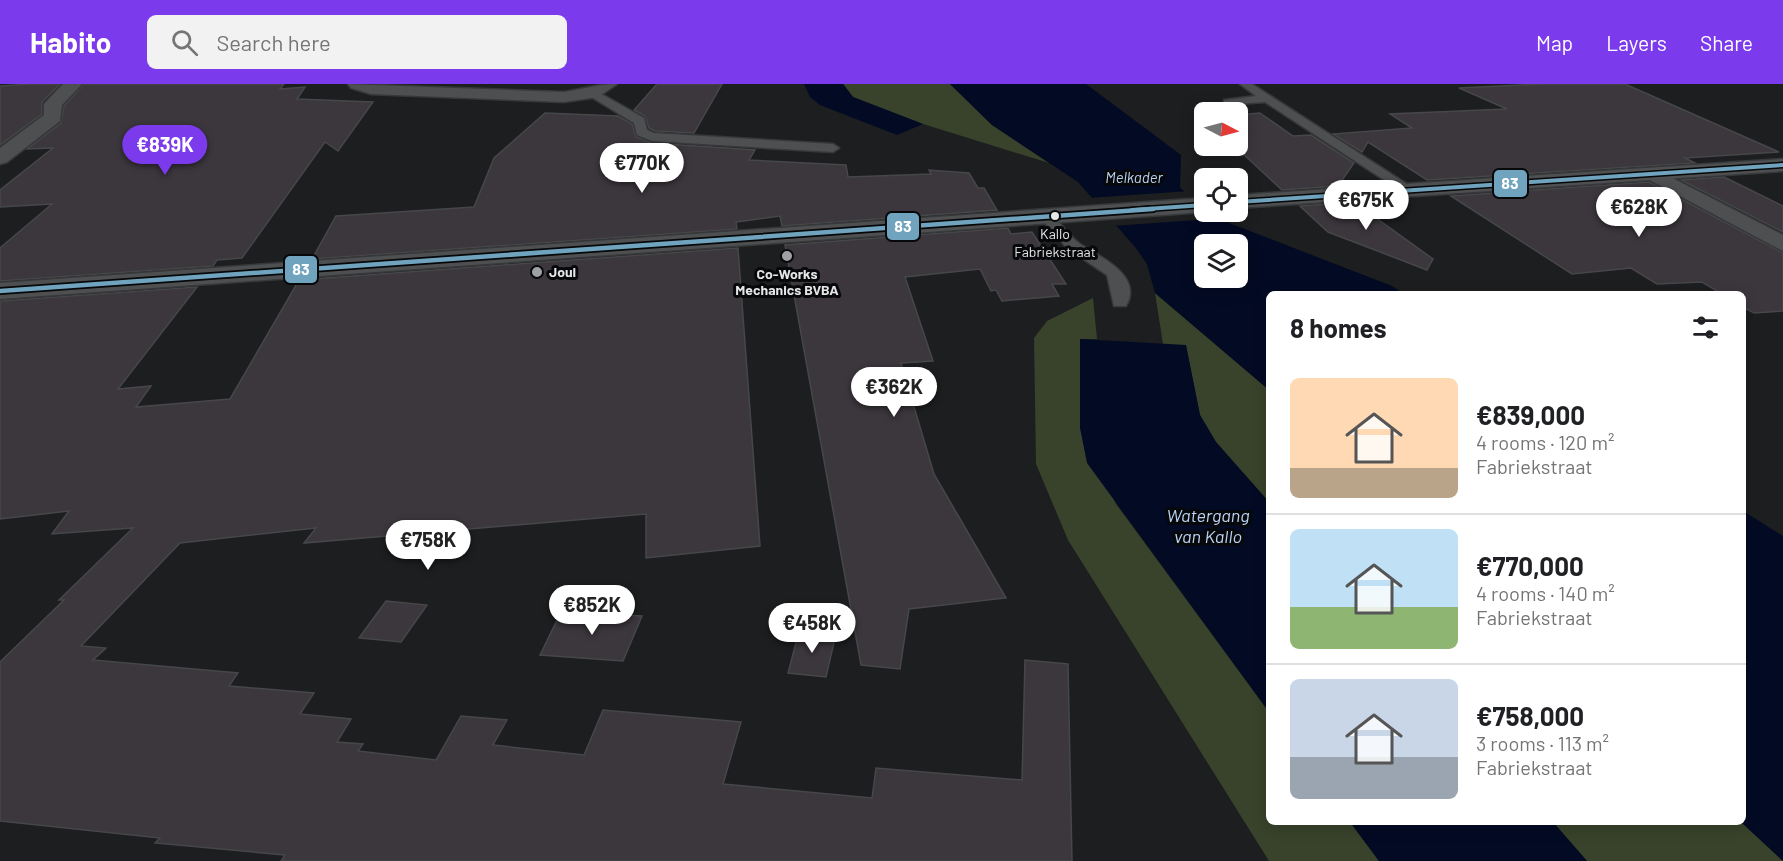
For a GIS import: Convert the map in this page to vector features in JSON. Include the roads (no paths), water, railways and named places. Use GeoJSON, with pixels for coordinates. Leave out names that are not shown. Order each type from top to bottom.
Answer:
{"type":"FeatureCollection","features":[{"type":"Feature","properties":{"kind":"main road"},"geometry":{"type":"LineString","coordinates":[[0,158],[53,117],[53,104],[73,84]]}},
{"type":"Feature","properties":{"kind":"main road"},"geometry":{"type":"LineString","coordinates":[[357,84],[371,89],[399,91],[545,97],[591,93],[608,84]]}},
{"type":"Feature","properties":{"kind":"main road"},"geometry":{"type":"LineString","coordinates":[[1248,201],[1783,165]]}},
{"type":"Feature","properties":{"kind":"main road"},"geometry":{"type":"LineString","coordinates":[[1653,174],[1783,244]]}},
{"type":"Feature","properties":{"kind":"main road"},"geometry":{"type":"LineString","coordinates":[[0,291],[1194,206]]}},
{"type":"Feature","properties":{"kind":"lane"},"geometry":{"type":"LineString","coordinates":[[1245,84],[1409,190]]}},
{"type":"Feature","properties":{"kind":"lane"},"geometry":{"type":"LineString","coordinates":[[591,93],[625,110],[640,121],[641,132],[652,136],[833,148]]}},
{"type":"Feature","properties":{"kind":"lane"},"geometry":{"type":"LineString","coordinates":[[1228,102],[1267,98]]}},
{"type":"Feature","properties":{"kind":"lane"},"geometry":{"type":"LineString","coordinates":[[1054,215],[1075,247],[1111,267],[1121,288],[1120,302]]}},
{"type":"Feature","properties":{"kind":"water"},"geometry":{"type":"Polygon","coordinates":[[[804,84],[843,84],[853,97],[923,124],[897,135],[820,105],[810,97],[804,84]]]}},
{"type":"Feature","properties":{"kind":"water","name":"Melkader"},"geometry":{"type":"Polygon","coordinates":[[[950,84],[1086,84],[1181,155],[1180,188],[1194,198],[1194,222],[1228,222],[1392,286],[1400,291],[1266,291],[1266,387],[1155,293],[1147,264],[1078,182],[992,125],[950,84]]]}},
{"type":"Feature","properties":{"kind":"water","name":"Watergang van Kallo"},"geometry":{"type":"Polygon","coordinates":[[[1080,339],[1186,345],[1200,415],[1216,442],[1266,499],[1266,708],[1087,463],[1080,428],[1080,339]]]}},
{"type":"Feature","properties":{"kind":"water"},"geometry":{"type":"Polygon","coordinates":[[[1746,513],[1783,536],[1783,861],[1744,825],[1746,513]]]}},
{"type":"Feature","properties":{"kind":"water"},"geometry":{"type":"Polygon","coordinates":[[[1352,825],[1556,825],[1587,861],[1379,861],[1352,825]]]}},
{"type":"Feature","properties":{"kind":"place","name":"Kallo Fabriekstraat"},"geometry":{"type":"Point","coordinates":[1055,216]}},
{"type":"Feature","properties":{"kind":"place","name":"Co-Works Mechanics BVBA"},"geometry":{"type":"Point","coordinates":[787,256]}},
{"type":"Feature","properties":{"kind":"place","name":"Joui"},"geometry":{"type":"Point","coordinates":[537,272]}}]}
